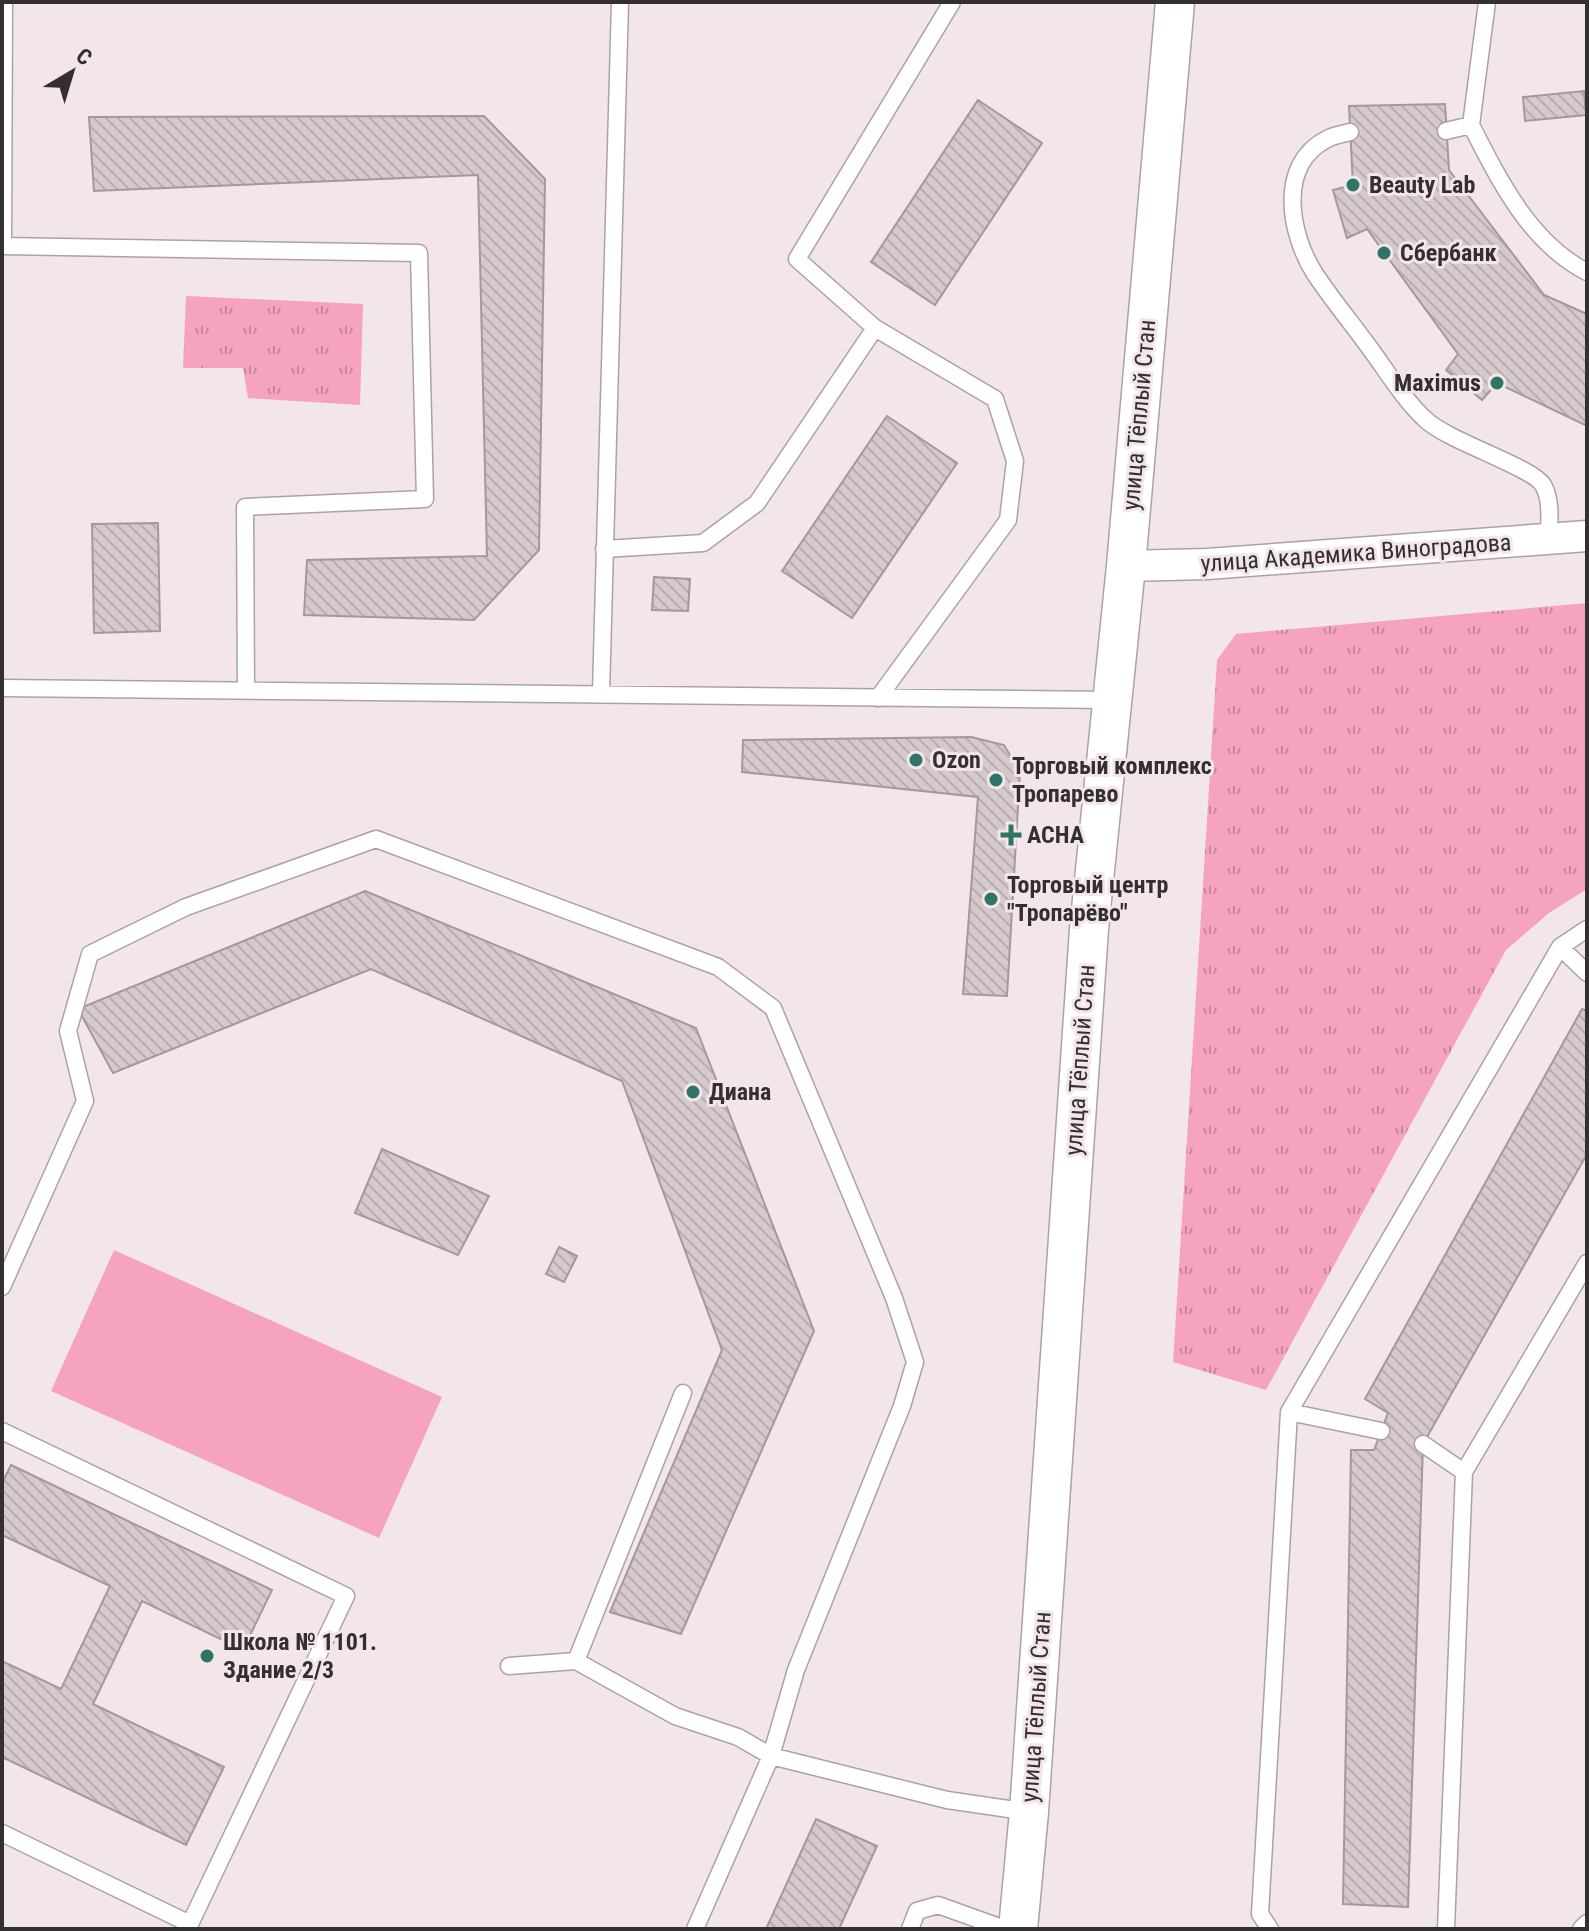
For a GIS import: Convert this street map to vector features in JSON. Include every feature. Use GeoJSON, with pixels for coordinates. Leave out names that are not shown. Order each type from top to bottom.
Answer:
{"type":"FeatureCollection","features":[{"type":"Feature","properties":{"kind":"street","name":"улица Тёплый Стан"},"geometry":{"type":"LineString","coordinates":[[1018,1929],[1029,1812],[1089,929],[1126,566],[1175,2]]}},
{"type":"Feature","properties":{"kind":"street","name":"улица Академика Виноградова"},"geometry":{"type":"LineString","coordinates":[[1126,566],[1207,564],[1587,536]]}},
{"type":"Feature","properties":{"kind":"lane"},"geometry":{"type":"LineString","coordinates":[[4,2],[3,246],[419,253],[425,499],[245,507],[246,690]]}},
{"type":"Feature","properties":{"kind":"lane"},"geometry":{"type":"LineString","coordinates":[[601,693],[620,2]]}},
{"type":"Feature","properties":{"kind":"lane"},"geometry":{"type":"LineString","coordinates":[[878,698],[1008,520],[1015,461],[995,399],[875,328],[797,259],[952,2]]}},
{"type":"Feature","properties":{"kind":"lane"},"geometry":{"type":"LineString","coordinates":[[1487,2],[1471,125],[1497,177],[1535,232],[1587,272]]}},
{"type":"Feature","properties":{"kind":"lane"},"geometry":{"type":"LineString","coordinates":[[1446,131],[1471,125]]}},
{"type":"Feature","properties":{"kind":"lane"},"geometry":{"type":"LineString","coordinates":[[1350,132],[1326,139],[1306,157],[1295,178],[1291,207],[1298,240],[1314,273],[1426,420],[1456,440],[1524,471],[1542,484],[1549,507],[1549,539]]}},
{"type":"Feature","properties":{"kind":"lane"},"geometry":{"type":"LineString","coordinates":[[604,549],[703,543],[757,503],[875,328]]}},
{"type":"Feature","properties":{"kind":"lane"},"geometry":{"type":"LineString","coordinates":[[2,688],[1112,700]]}},
{"type":"Feature","properties":{"kind":"lane"},"geometry":{"type":"LineString","coordinates":[[2,1287],[85,1101],[68,1031],[90,954],[186,907],[376,839],[718,967],[773,1008],[894,1298],[915,1362],[902,1406],[796,1670],[771,1756],[695,1929]]}},
{"type":"Feature","properties":{"kind":"lane"},"geometry":{"type":"LineString","coordinates":[[1270,1929],[1260,1914],[1289,1412],[1560,947],[1587,929]]}},
{"type":"Feature","properties":{"kind":"lane"},"geometry":{"type":"LineString","coordinates":[[1560,947],[1587,973]]}},
{"type":"Feature","properties":{"kind":"lane"},"geometry":{"type":"LineString","coordinates":[[1446,1929],[1464,1472],[1587,1263]]}},
{"type":"Feature","properties":{"kind":"lane"},"geometry":{"type":"LineString","coordinates":[[576,1661],[683,1393]]}},
{"type":"Feature","properties":{"kind":"lane"},"geometry":{"type":"LineString","coordinates":[[1289,1412],[1381,1431]]}},
{"type":"Feature","properties":{"kind":"lane"},"geometry":{"type":"LineString","coordinates":[[2,1431],[346,1596],[190,1924],[2,1833]]}},
{"type":"Feature","properties":{"kind":"lane"},"geometry":{"type":"LineString","coordinates":[[1423,1444],[1464,1472]]}},
{"type":"Feature","properties":{"kind":"lane"},"geometry":{"type":"LineString","coordinates":[[509,1666],[576,1661],[675,1716],[738,1737],[771,1756],[947,1800],[1029,1812]]}},
{"type":"Feature","properties":{"kind":"lane"},"geometry":{"type":"LineString","coordinates":[[910,1929],[917,1911],[938,1905],[1005,1929]]}},
{"type":"Feature","properties":{"kind":"lane"},"geometry":{"type":"LineString","coordinates":[[1581,1929],[1587,1923]]}},
{"type":"Feature","properties":{"kind":"green space"},"geometry":{"type":"Polygon","coordinates":[[[186,296],[363,304],[360,405],[248,398],[243,368],[183,368],[186,296]]]}},
{"type":"Feature","properties":{"kind":"green space"},"geometry":{"type":"Polygon","coordinates":[[[1587,603],[1587,889],[1549,913],[1506,950],[1266,1390],[1173,1362],[1217,660],[1236,634],[1587,603]]]}},
{"type":"Feature","properties":{"kind":"green space"},"geometry":{"type":"Polygon","coordinates":[[[114,1250],[442,1397],[379,1538],[51,1391],[114,1250]]]}},
{"type":"Feature","properties":{"kind":"building"},"geometry":{"type":"Polygon","coordinates":[[[1584,91],[1586,115],[1525,121],[1523,97],[1584,91]]]}},
{"type":"Feature","properties":{"kind":"building"},"geometry":{"type":"Polygon","coordinates":[[[978,100],[1042,143],[935,305],[871,262],[978,100]]]}},
{"type":"Feature","properties":{"kind":"building"},"geometry":{"type":"Polygon","coordinates":[[[1445,104],[1449,170],[1544,295],[1587,314],[1587,426],[1497,383],[1482,400],[1446,370],[1458,354],[1367,229],[1347,238],[1333,190],[1353,185],[1349,106],[1445,104]]]}},
{"type":"Feature","properties":{"kind":"building"},"geometry":{"type":"Polygon","coordinates":[[[484,116],[545,179],[539,550],[474,620],[304,615],[307,560],[487,556],[478,175],[94,191],[89,117],[484,116]]]}},
{"type":"Feature","properties":{"kind":"building"},"geometry":{"type":"Polygon","coordinates":[[[887,416],[957,463],[852,618],[782,571],[887,416]]]}},
{"type":"Feature","properties":{"kind":"building"},"geometry":{"type":"Polygon","coordinates":[[[158,523],[160,631],[94,633],[92,524],[158,523]]]}},
{"type":"Feature","properties":{"kind":"building"},"geometry":{"type":"Polygon","coordinates":[[[654,577],[690,579],[688,611],[652,610],[654,577]]]}},
{"type":"Feature","properties":{"kind":"building","name":"Торговый центр \"Тропарёво\""},"geometry":{"type":"Polygon","coordinates":[[[971,737],[1004,745],[1020,772],[1007,996],[963,994],[978,797],[742,772],[743,740],[971,737]]]}},
{"type":"Feature","properties":{"kind":"building"},"geometry":{"type":"Polygon","coordinates":[[[365,891],[696,1028],[814,1331],[681,1634],[610,1612],[722,1350],[622,1081],[371,969],[113,1073],[78,1009],[365,891]]]}},
{"type":"Feature","properties":{"kind":"building"},"geometry":{"type":"Polygon","coordinates":[[[1582,1009],[1587,1011],[1587,1154],[1423,1444],[1408,1907],[1343,1904],[1351,1450],[1374,1450],[1388,1413],[1365,1399],[1582,1009]]]}},
{"type":"Feature","properties":{"kind":"building"},"geometry":{"type":"Polygon","coordinates":[[[382,1149],[489,1196],[458,1255],[355,1213],[382,1149]]]}},
{"type":"Feature","properties":{"kind":"building"},"geometry":{"type":"Polygon","coordinates":[[[559,1247],[577,1256],[564,1282],[546,1274],[559,1247]]]}},
{"type":"Feature","properties":{"kind":"building"},"geometry":{"type":"Polygon","coordinates":[[[11,1465],[272,1590],[243,1650],[142,1601],[93,1704],[224,1767],[186,1845],[2,1757],[2,1661],[61,1689],[110,1586],[2,1535],[2,1483],[11,1465]]]}},
{"type":"Feature","properties":{"kind":"building"},"geometry":{"type":"Polygon","coordinates":[[[816,1819],[877,1846],[839,1929],[766,1929],[816,1819]]]}},
{"type":"Feature","properties":{"kind":"place","name":"Beauty Lab"},"geometry":{"type":"Point","coordinates":[1353,185]}},
{"type":"Feature","properties":{"kind":"place","name":"Сбербанк"},"geometry":{"type":"Point","coordinates":[1384,253]}},
{"type":"Feature","properties":{"kind":"place","name":"Maximus"},"geometry":{"type":"Point","coordinates":[1497,383]}},
{"type":"Feature","properties":{"kind":"place","name":"Ozon"},"geometry":{"type":"Point","coordinates":[916,760]}},
{"type":"Feature","properties":{"kind":"place","name":"Торговый комплекс Тропарево"},"geometry":{"type":"Point","coordinates":[996,780]}},
{"type":"Feature","properties":{"kind":"place","name":"АСНА"},"geometry":{"type":"Point","coordinates":[1011,835]}},
{"type":"Feature","properties":{"kind":"place","name":"Торговый центр \"Тропарёво\""},"geometry":{"type":"Point","coordinates":[991,899]}},
{"type":"Feature","properties":{"kind":"place","name":"Диана"},"geometry":{"type":"Point","coordinates":[693,1092]}},
{"type":"Feature","properties":{"kind":"place","name":"Школа № 1101. Здание 2/3"},"geometry":{"type":"Point","coordinates":[207,1656]}}]}
